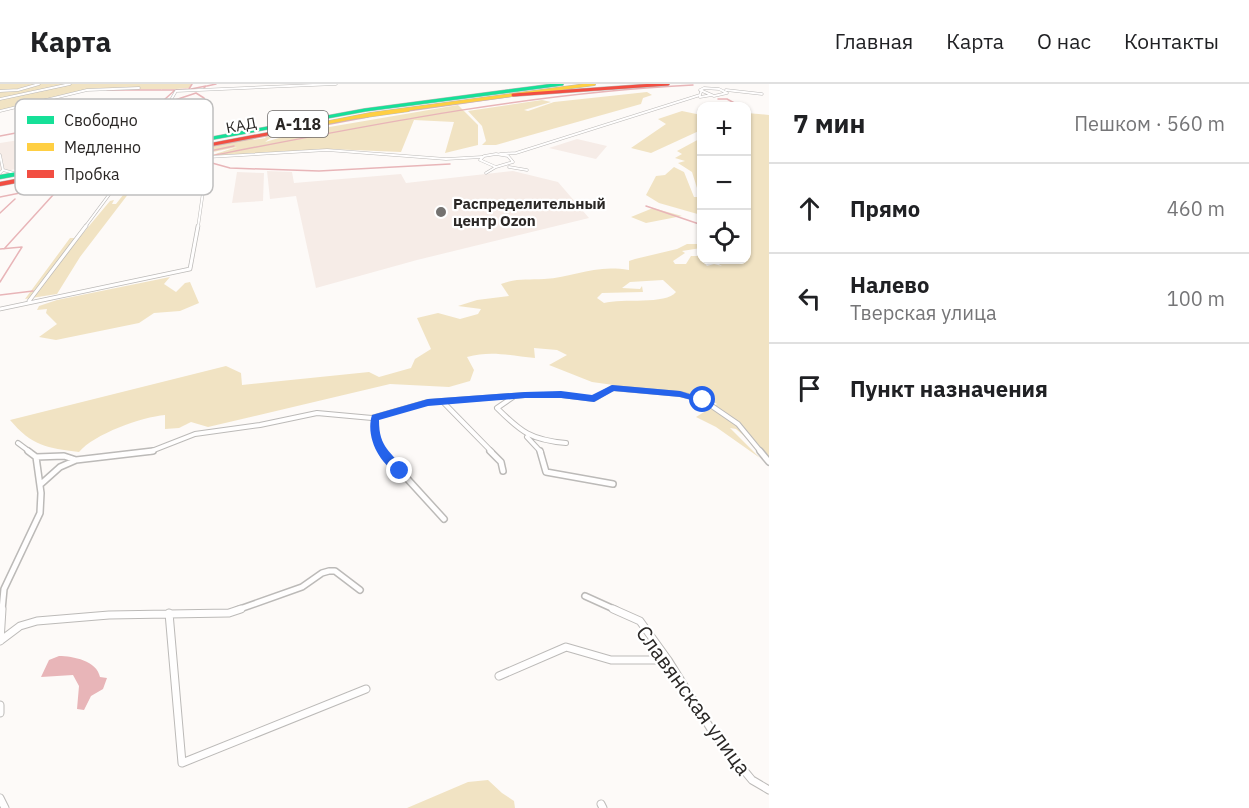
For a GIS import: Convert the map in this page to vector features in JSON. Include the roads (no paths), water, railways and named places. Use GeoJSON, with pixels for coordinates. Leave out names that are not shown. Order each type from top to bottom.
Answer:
{"type":"FeatureCollection","features":[{"type":"Feature","properties":{"kind":"main road"},"geometry":{"type":"LineString","coordinates":[[213,138],[365,110],[562,84]]}},
{"type":"Feature","properties":{"kind":"main road","name":"КАД"},"geometry":{"type":"LineString","coordinates":[[213,140],[366,112],[576,84]]}},
{"type":"Feature","properties":{"kind":"main road","name":"КАД"},"geometry":{"type":"LineString","coordinates":[[213,141],[456,101],[594,84]]}},
{"type":"Feature","properties":{"kind":"main road"},"geometry":{"type":"LineString","coordinates":[[338,120],[502,96],[668,84]]}},
{"type":"Feature","properties":{"kind":"main road"},"geometry":{"type":"LineString","coordinates":[[0,178],[15,175]]}},
{"type":"Feature","properties":{"kind":"main road","name":"КАД"},"geometry":{"type":"LineString","coordinates":[[0,178],[15,175]]}},
{"type":"Feature","properties":{"kind":"main road","name":"КАД"},"geometry":{"type":"LineString","coordinates":[[0,178],[15,175]]}},
{"type":"Feature","properties":{"kind":"street"},"geometry":{"type":"LineString","coordinates":[[0,91],[18,90],[39,84]]}},
{"type":"Feature","properties":{"kind":"street"},"geometry":{"type":"LineString","coordinates":[[0,99],[70,84]]}},
{"type":"Feature","properties":{"kind":"street"},"geometry":{"type":"LineString","coordinates":[[50,99],[87,90],[139,88],[135,84]]}},
{"type":"Feature","properties":{"kind":"street"},"geometry":{"type":"LineString","coordinates":[[171,99],[176,91],[336,84]]}},
{"type":"Feature","properties":{"kind":"street"},"geometry":{"type":"LineString","coordinates":[[507,166],[528,152],[712,95],[762,94],[701,87]]}},
{"type":"Feature","properties":{"kind":"street"},"geometry":{"type":"LineString","coordinates":[[701,87],[712,95]]}},
{"type":"Feature","properties":{"kind":"street"},"geometry":{"type":"LineString","coordinates":[[213,158],[327,150],[446,159],[516,153],[700,95],[701,87]]}},
{"type":"Feature","properties":{"kind":"street"},"geometry":{"type":"LineString","coordinates":[[722,89],[727,94]]}},
{"type":"Feature","properties":{"kind":"street"},"geometry":{"type":"LineString","coordinates":[[0,111],[15,107]]}},
{"type":"Feature","properties":{"kind":"street"},"geometry":{"type":"LineString","coordinates":[[500,154],[521,168]]}},
{"type":"Feature","properties":{"kind":"street"},"geometry":{"type":"LineString","coordinates":[[0,155],[3,170],[0,178]]}},
{"type":"Feature","properties":{"kind":"street"},"geometry":{"type":"LineString","coordinates":[[481,162],[482,157]]}},
{"type":"Feature","properties":{"kind":"street"},"geometry":{"type":"LineString","coordinates":[[461,158],[496,167],[507,166],[527,170]]}},
{"type":"Feature","properties":{"kind":"street"},"geometry":{"type":"LineString","coordinates":[[486,165],[486,173],[496,167]]}},
{"type":"Feature","properties":{"kind":"street"},"geometry":{"type":"LineString","coordinates":[[3,170],[15,173]]}},
{"type":"Feature","properties":{"kind":"street"},"geometry":{"type":"LineString","coordinates":[[28,303],[109,195]]}},
{"type":"Feature","properties":{"kind":"street"},"geometry":{"type":"LineString","coordinates":[[0,309],[171,275],[190,269],[203,195]]}},
{"type":"Feature","properties":{"kind":"street"},"geometry":{"type":"LineString","coordinates":[[41,484],[60,467],[75,460],[148,453],[195,434],[260,425],[317,413],[375,418],[428,402],[561,394],[594,399],[612,388],[680,394],[703,400],[738,424],[769,462]]}},
{"type":"Feature","properties":{"kind":"street"},"geometry":{"type":"LineString","coordinates":[[515,395],[497,408],[542,452],[546,472],[613,484]]}},
{"type":"Feature","properties":{"kind":"street"},"geometry":{"type":"LineString","coordinates":[[443,402],[501,462],[503,471]]}},
{"type":"Feature","properties":{"kind":"street"},"geometry":{"type":"LineString","coordinates":[[375,418],[375,433],[379,448],[444,519]]}},
{"type":"Feature","properties":{"kind":"street"},"geometry":{"type":"LineString","coordinates":[[527,437],[538,441],[566,443]]}},
{"type":"Feature","properties":{"kind":"street"},"geometry":{"type":"LineString","coordinates":[[18,443],[36,457],[64,456],[75,460]]}},
{"type":"Feature","properties":{"kind":"street"},"geometry":{"type":"LineString","coordinates":[[0,641],[4,589],[36,527],[40,513],[41,484],[36,457]]}},
{"type":"Feature","properties":{"kind":"street"},"geometry":{"type":"LineString","coordinates":[[0,641],[20,626],[37,621],[109,615],[229,613],[302,587],[322,573],[329,571],[335,572],[360,590]]}},
{"type":"Feature","properties":{"kind":"street","name":"Славянская улица"},"geometry":{"type":"LineString","coordinates":[[585,596],[640,621],[668,660],[714,734],[752,780],[769,790]]}},
{"type":"Feature","properties":{"kind":"street"},"geometry":{"type":"LineString","coordinates":[[169,613],[182,763],[366,689]]}},
{"type":"Feature","properties":{"kind":"street"},"geometry":{"type":"LineString","coordinates":[[499,676],[566,647],[611,660],[668,660]]}},
{"type":"Feature","properties":{"kind":"street"},"geometry":{"type":"LineString","coordinates":[[0,705],[0,713]]}},
{"type":"Feature","properties":{"kind":"street"},"geometry":{"type":"LineString","coordinates":[[0,798],[5,808]]}},
{"type":"Feature","properties":{"kind":"waterway"},"geometry":{"type":"LineString","coordinates":[[176,90],[189,89],[192,84]]}},
{"type":"Feature","properties":{"kind":"waterway"},"geometry":{"type":"LineString","coordinates":[[207,86],[216,84]]}},
{"type":"Feature","properties":{"kind":"waterway"},"geometry":{"type":"LineString","coordinates":[[213,155],[390,122],[511,103],[571,95],[693,85]]}},
{"type":"Feature","properties":{"kind":"waterway"},"geometry":{"type":"LineString","coordinates":[[191,89],[206,86],[204,88]]}},
{"type":"Feature","properties":{"kind":"waterway"},"geometry":{"type":"LineString","coordinates":[[107,90],[161,90]]}},
{"type":"Feature","properties":{"kind":"waterway"},"geometry":{"type":"LineString","coordinates":[[162,90],[175,90],[165,99]]}},
{"type":"Feature","properties":{"kind":"waterway"},"geometry":{"type":"LineString","coordinates":[[178,99],[196,93],[205,99]]}},
{"type":"Feature","properties":{"kind":"waterway"},"geometry":{"type":"LineString","coordinates":[[408,111],[513,96]]}},
{"type":"Feature","properties":{"kind":"waterway"},"geometry":{"type":"LineString","coordinates":[[718,99],[727,99],[733,102]]}},
{"type":"Feature","properties":{"kind":"waterway"},"geometry":{"type":"LineString","coordinates":[[213,146],[368,117]]}},
{"type":"Feature","properties":{"kind":"waterway"},"geometry":{"type":"LineString","coordinates":[[0,136],[15,133]]}},
{"type":"Feature","properties":{"kind":"waterway"},"geometry":{"type":"LineString","coordinates":[[213,150],[234,146]]}},
{"type":"Feature","properties":{"kind":"waterway"},"geometry":{"type":"LineString","coordinates":[[213,163],[230,168],[319,171],[450,164]]}},
{"type":"Feature","properties":{"kind":"waterway"},"geometry":{"type":"LineString","coordinates":[[0,197],[15,194]]}},
{"type":"Feature","properties":{"kind":"waterway"},"geometry":{"type":"LineString","coordinates":[[4,249],[53,195]]}},
{"type":"Feature","properties":{"kind":"waterway"},"geometry":{"type":"LineString","coordinates":[[0,213],[15,199]]}},
{"type":"Feature","properties":{"kind":"waterway"},"geometry":{"type":"LineString","coordinates":[[646,206],[697,223]]}},
{"type":"Feature","properties":{"kind":"waterway"},"geometry":{"type":"LineString","coordinates":[[0,282],[22,247],[4,249]]}},
{"type":"Feature","properties":{"kind":"waterway"},"geometry":{"type":"LineString","coordinates":[[0,249],[4,249]]}},
{"type":"Feature","properties":{"kind":"waterway"},"geometry":{"type":"LineString","coordinates":[[0,295],[33,291]]}},
{"type":"Feature","properties":{"kind":"place","name":"Распределительный центр Ozon"},"geometry":{"type":"Point","coordinates":[441,212]}}]}
